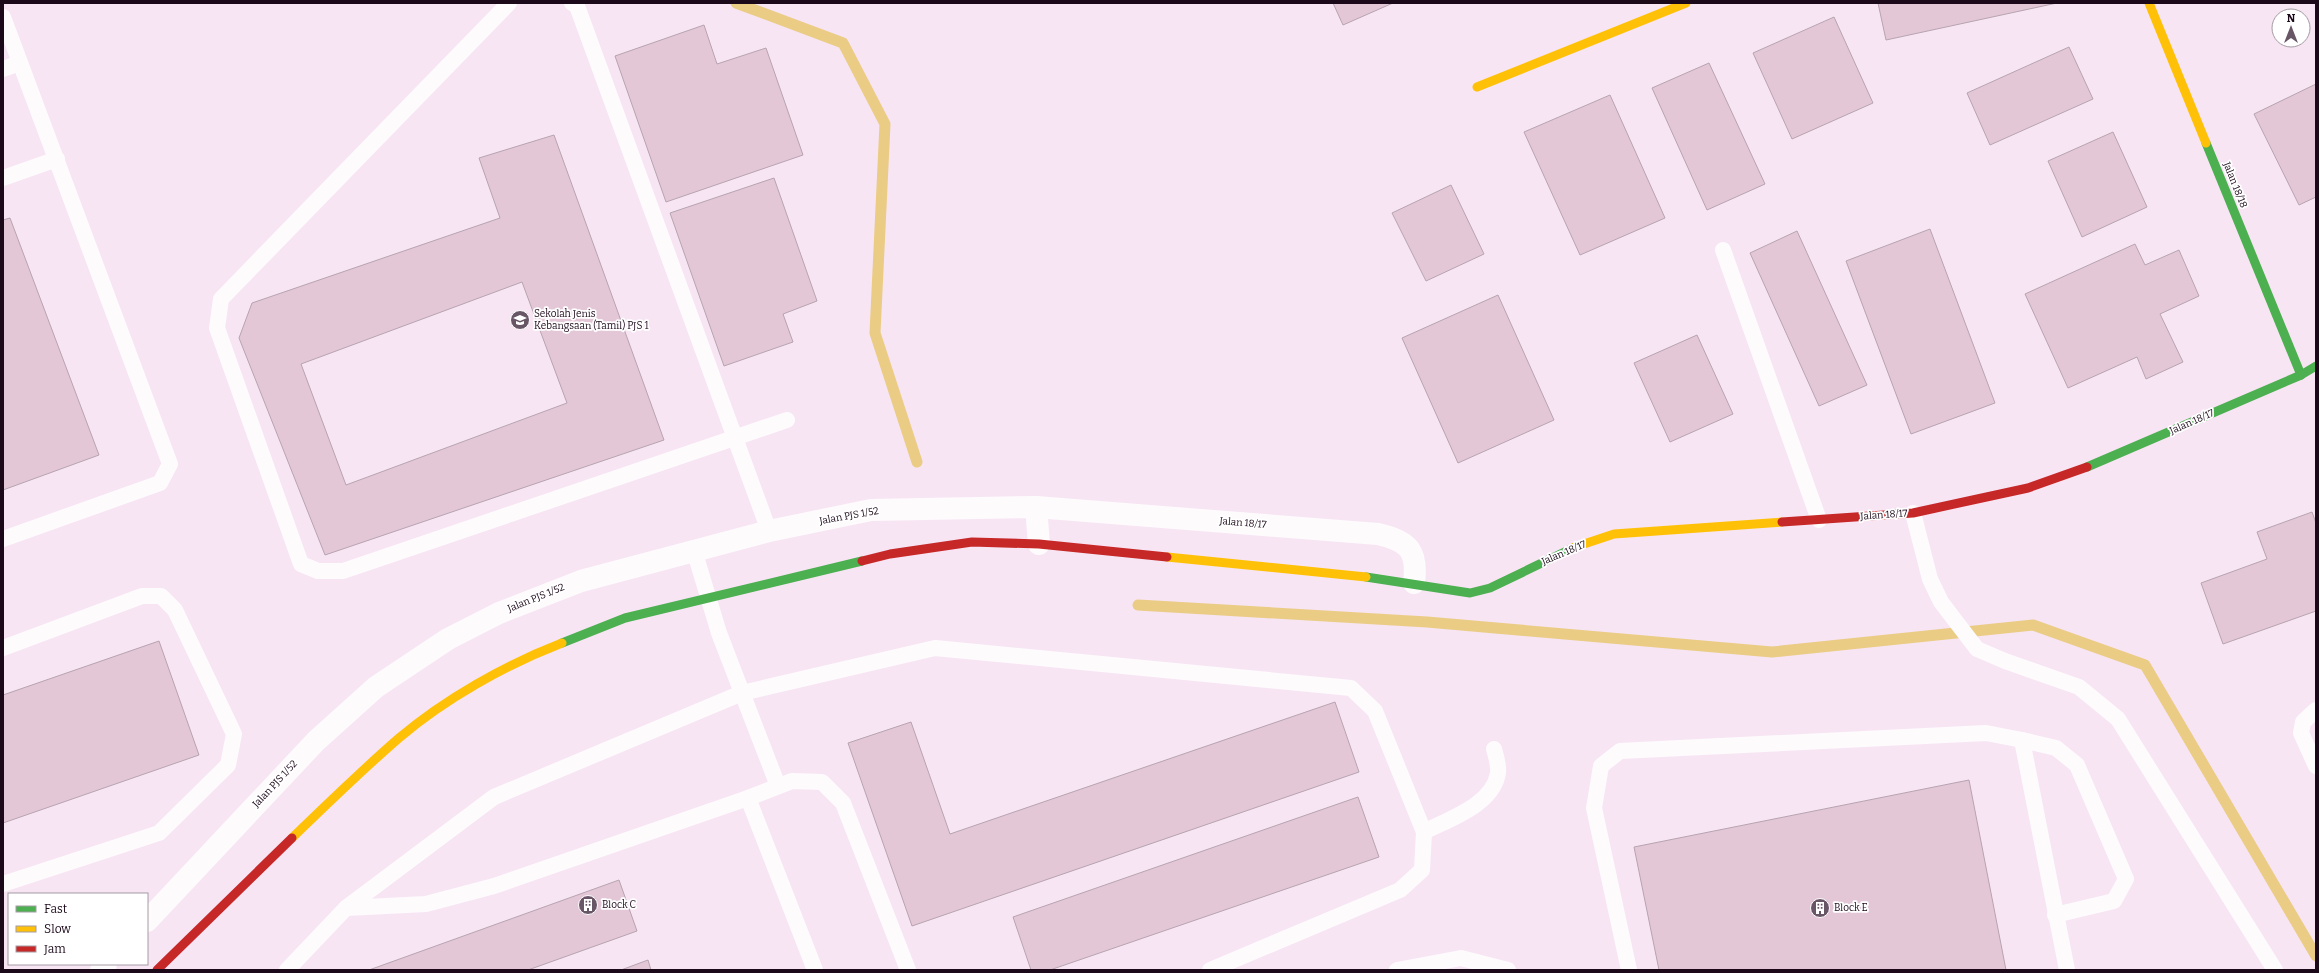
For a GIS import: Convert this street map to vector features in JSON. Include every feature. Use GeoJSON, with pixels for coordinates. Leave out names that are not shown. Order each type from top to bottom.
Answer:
{"type":"FeatureCollection","features":[{"type":"Feature","properties":{"kind":"street"},"geometry":{"type":"LineString","coordinates":[[1477,87],[1686,3]]}},
{"type":"Feature","properties":{"kind":"street","name":"Jalan 18/18"},"geometry":{"type":"LineString","coordinates":[[2149,3],[2301,375]]}},
{"type":"Feature","properties":{"kind":"street","name":"Jalan 18/17"},"geometry":{"type":"LineString","coordinates":[[1039,544],[1414,583],[1470,593],[1490,588],[1586,542],[1614,534],[1913,513],[2028,488],[2094,465],[2301,375],[2316,366]]}},
{"type":"Feature","properties":{"kind":"street"},"geometry":{"type":"LineString","coordinates":[[157,970],[337,794],[400,737],[462,693],[530,655],[625,618],[890,554],[972,542],[1039,544],[1036,506]]}},
{"type":"Feature","properties":{"kind":"street","name":"Jalan 18/17"},"geometry":{"type":"LineString","coordinates":[[1036,506],[1378,534],[1406,544],[1412,552],[1416,568],[1414,583]]}},
{"type":"Feature","properties":{"kind":"street","name":"Jalan PJS 1/52"},"geometry":{"type":"LineString","coordinates":[[148,919],[316,741],[376,687],[448,640],[499,613],[580,581],[769,531],[872,510],[1036,506]]}},
{"type":"Feature","properties":{"kind":"lane"},"geometry":{"type":"LineString","coordinates":[[509,3],[221,299],[218,328],[301,564],[318,571],[343,571],[787,420]]}},
{"type":"Feature","properties":{"kind":"lane"},"geometry":{"type":"LineString","coordinates":[[572,3],[577,6],[769,531]]}},
{"type":"Feature","properties":{"kind":"lane"},"geometry":{"type":"LineString","coordinates":[[3,17],[170,464],[160,483],[3,539]]}},
{"type":"Feature","properties":{"kind":"lane"},"geometry":{"type":"LineString","coordinates":[[3,69],[20,62]]}},
{"type":"Feature","properties":{"kind":"lane"},"geometry":{"type":"LineString","coordinates":[[3,178],[57,159]]}},
{"type":"Feature","properties":{"kind":"lane"},"geometry":{"type":"LineString","coordinates":[[1723,250],[1820,520]]}},
{"type":"Feature","properties":{"kind":"lane"},"geometry":{"type":"LineString","coordinates":[[1913,513],[1930,580],[1941,602],[1977,649],[2005,661],[2079,687],[2118,719],[2275,970]]}},
{"type":"Feature","properties":{"kind":"lane"},"geometry":{"type":"LineString","coordinates":[[694,550],[718,633],[778,786]]}},
{"type":"Feature","properties":{"kind":"lane"},"geometry":{"type":"LineString","coordinates":[[3,648],[142,596],[161,596],[175,610],[234,734],[228,765],[159,833],[3,884]]}},
{"type":"Feature","properties":{"kind":"lane"},"geometry":{"type":"LineString","coordinates":[[286,970],[346,908],[494,797],[742,693],[935,648],[1351,688],[1375,711],[1424,832],[1422,870],[1400,890],[1210,970]]}},
{"type":"Feature","properties":{"kind":"lane"},"geometry":{"type":"LineString","coordinates":[[2316,710],[2303,722],[2301,734],[2316,766]]}},
{"type":"Feature","properties":{"kind":"lane"},"geometry":{"type":"LineString","coordinates":[[1629,970],[1594,808],[1601,766],[1620,751],[1986,734],[2056,748],[2077,765],[2126,879],[2114,901],[2055,915]]}},
{"type":"Feature","properties":{"kind":"lane"},"geometry":{"type":"LineString","coordinates":[[2022,740],[2055,915],[2067,970]]}},
{"type":"Feature","properties":{"kind":"lane"},"geometry":{"type":"LineString","coordinates":[[1424,832],[1478,803],[1488,795],[1495,784],[1498,772],[1494,749]]}},
{"type":"Feature","properties":{"kind":"lane"},"geometry":{"type":"LineString","coordinates":[[346,908],[426,904],[494,886],[748,798],[792,781],[822,782],[843,803],[908,970]]}},
{"type":"Feature","properties":{"kind":"lane"},"geometry":{"type":"LineString","coordinates":[[748,798],[815,970]]}},
{"type":"Feature","properties":{"kind":"lane"},"geometry":{"type":"LineString","coordinates":[[1397,970],[1461,958],[1508,970]]}},
{"type":"Feature","properties":{"kind":"building"},"geometry":{"type":"Polygon","coordinates":[[[1333,3],[1393,3],[1343,25],[1333,3]]]}},
{"type":"Feature","properties":{"kind":"building"},"geometry":{"type":"Polygon","coordinates":[[[1878,3],[2057,3],[1886,40],[1878,3]]]}},
{"type":"Feature","properties":{"kind":"building"},"geometry":{"type":"Polygon","coordinates":[[[1834,17],[1873,103],[1792,139],[1753,53],[1834,17]]]}},
{"type":"Feature","properties":{"kind":"building"},"geometry":{"type":"Polygon","coordinates":[[[704,25],[717,64],[766,48],[803,155],[666,202],[615,56],[704,25]]]}},
{"type":"Feature","properties":{"kind":"building"},"geometry":{"type":"Polygon","coordinates":[[[2069,47],[2093,99],[1990,145],[1967,93],[2069,47]]]}},
{"type":"Feature","properties":{"kind":"building"},"geometry":{"type":"Polygon","coordinates":[[[1709,63],[1765,184],[1707,210],[1652,88],[1709,63]]]}},
{"type":"Feature","properties":{"kind":"building"},"geometry":{"type":"Polygon","coordinates":[[[2316,84],[2316,197],[2299,205],[2254,114],[2316,84]]]}},
{"type":"Feature","properties":{"kind":"building"},"geometry":{"type":"Polygon","coordinates":[[[1610,95],[1665,218],[1580,255],[1524,132],[1610,95]]]}},
{"type":"Feature","properties":{"kind":"building"},"geometry":{"type":"Polygon","coordinates":[[[2113,132],[2147,207],[2082,237],[2048,161],[2113,132]]]}},
{"type":"Feature","properties":{"kind":"building"},"geometry":{"type":"Polygon","coordinates":[[[554,135],[664,440],[325,555],[239,338],[252,303],[500,218],[479,158],[554,135]],[[522,282],[301,364],[346,485],[567,403],[522,282]]]}},
{"type":"Feature","properties":{"kind":"building"},"geometry":{"type":"Polygon","coordinates":[[[774,178],[817,301],[783,314],[793,342],[724,366],[670,213],[774,178]]]}},
{"type":"Feature","properties":{"kind":"building"},"geometry":{"type":"Polygon","coordinates":[[[1451,185],[1484,254],[1426,281],[1392,213],[1451,185]]]}},
{"type":"Feature","properties":{"kind":"building"},"geometry":{"type":"Polygon","coordinates":[[[10,218],[99,455],[3,490],[3,220],[10,218]]]}},
{"type":"Feature","properties":{"kind":"building"},"geometry":{"type":"Polygon","coordinates":[[[1930,229],[1995,403],[1911,434],[1846,261],[1930,229]]]}},
{"type":"Feature","properties":{"kind":"building"},"geometry":{"type":"Polygon","coordinates":[[[1797,231],[1867,385],[1819,406],[1750,253],[1797,231]]]}},
{"type":"Feature","properties":{"kind":"building"},"geometry":{"type":"Polygon","coordinates":[[[2135,244],[2145,265],[2179,250],[2199,296],[2160,314],[2183,362],[2146,379],[2137,357],[2068,388],[2025,294],[2135,244]]]}},
{"type":"Feature","properties":{"kind":"building"},"geometry":{"type":"Polygon","coordinates":[[[1498,295],[1554,420],[1458,463],[1402,338],[1498,295]]]}},
{"type":"Feature","properties":{"kind":"building"},"geometry":{"type":"Polygon","coordinates":[[[1697,335],[1733,414],[1670,442],[1634,363],[1697,335]]]}},
{"type":"Feature","properties":{"kind":"building"},"geometry":{"type":"Polygon","coordinates":[[[2312,512],[2316,523],[2316,611],[2223,644],[2201,583],[2267,559],[2257,532],[2312,512]]]}},
{"type":"Feature","properties":{"kind":"building"},"geometry":{"type":"Polygon","coordinates":[[[159,641],[199,755],[3,823],[3,695],[159,641]]]}},
{"type":"Feature","properties":{"kind":"building"},"geometry":{"type":"Polygon","coordinates":[[[1335,702],[1359,772],[912,926],[848,743],[911,722],[950,834],[1335,702]]]}},
{"type":"Feature","properties":{"kind":"building","name":"Block E"},"geometry":{"type":"Polygon","coordinates":[[[1969,780],[2006,970],[1659,970],[1634,847],[1969,780]]]}},
{"type":"Feature","properties":{"kind":"building"},"geometry":{"type":"Polygon","coordinates":[[[1358,797],[1379,857],[1050,970],[1031,970],[1013,917],[1358,797]]]}},
{"type":"Feature","properties":{"kind":"building","name":"Block C"},"geometry":{"type":"Polygon","coordinates":[[[619,880],[637,931],[528,970],[369,970],[619,880]]]}},
{"type":"Feature","properties":{"kind":"building"},"geometry":{"type":"Polygon","coordinates":[[[648,960],[651,970],[621,970],[648,960]]]}},
{"type":"Feature","properties":{"kind":"waterway"},"geometry":{"type":"LineString","coordinates":[[736,3],[843,43],[885,124],[875,333],[917,462]]}},
{"type":"Feature","properties":{"kind":"waterway"},"geometry":{"type":"LineString","coordinates":[[1138,605],[1427,622],[1772,652],[2033,625],[2145,665],[2316,956]]}},
{"type":"Feature","properties":{"kind":"traffic: fast"},"geometry":{"type":"LineString","coordinates":[[2206,143],[2301,375]]}},
{"type":"Feature","properties":{"kind":"traffic: fast"},"geometry":{"type":"LineString","coordinates":[[2087,467],[2301,375],[2316,366]]}},
{"type":"Feature","properties":{"kind":"traffic: fast"},"geometry":{"type":"LineString","coordinates":[[1366,577],[1470,593],[1490,588],[1575,547]]}},
{"type":"Feature","properties":{"kind":"traffic: fast"},"geometry":{"type":"LineString","coordinates":[[562,643],[625,618],[862,561]]}},
{"type":"Feature","properties":{"kind":"traffic: slow"},"geometry":{"type":"LineString","coordinates":[[1477,87],[1686,3]]}},
{"type":"Feature","properties":{"kind":"traffic: slow"},"geometry":{"type":"LineString","coordinates":[[2149,3],[2206,143]]}},
{"type":"Feature","properties":{"kind":"traffic: slow"},"geometry":{"type":"LineString","coordinates":[[1575,547],[1614,534],[1782,522]]}},
{"type":"Feature","properties":{"kind":"traffic: slow"},"geometry":{"type":"LineString","coordinates":[[1167,557],[1366,577]]}},
{"type":"Feature","properties":{"kind":"traffic: slow"},"geometry":{"type":"LineString","coordinates":[[292,838],[385,750],[436,710],[476,684],[498,672],[562,643]]}},
{"type":"Feature","properties":{"kind":"traffic: jam"},"geometry":{"type":"LineString","coordinates":[[1782,522],[1913,513],[2028,488],[2087,467]]}},
{"type":"Feature","properties":{"kind":"traffic: jam"},"geometry":{"type":"LineString","coordinates":[[862,561],[890,554],[972,542],[1039,544],[1167,557]]}},
{"type":"Feature","properties":{"kind":"traffic: jam"},"geometry":{"type":"LineString","coordinates":[[157,970],[292,838]]}},
{"type":"Feature","properties":{"kind":"place","name":"Sekolah Jenis Kebangsaan (Tamil) PJS 1"},"geometry":{"type":"Point","coordinates":[520,320]}},
{"type":"Feature","properties":{"kind":"place","name":"Block C"},"geometry":{"type":"Point","coordinates":[588,905]}},
{"type":"Feature","properties":{"kind":"place","name":"Block E"},"geometry":{"type":"Point","coordinates":[1820,908]}}]}
